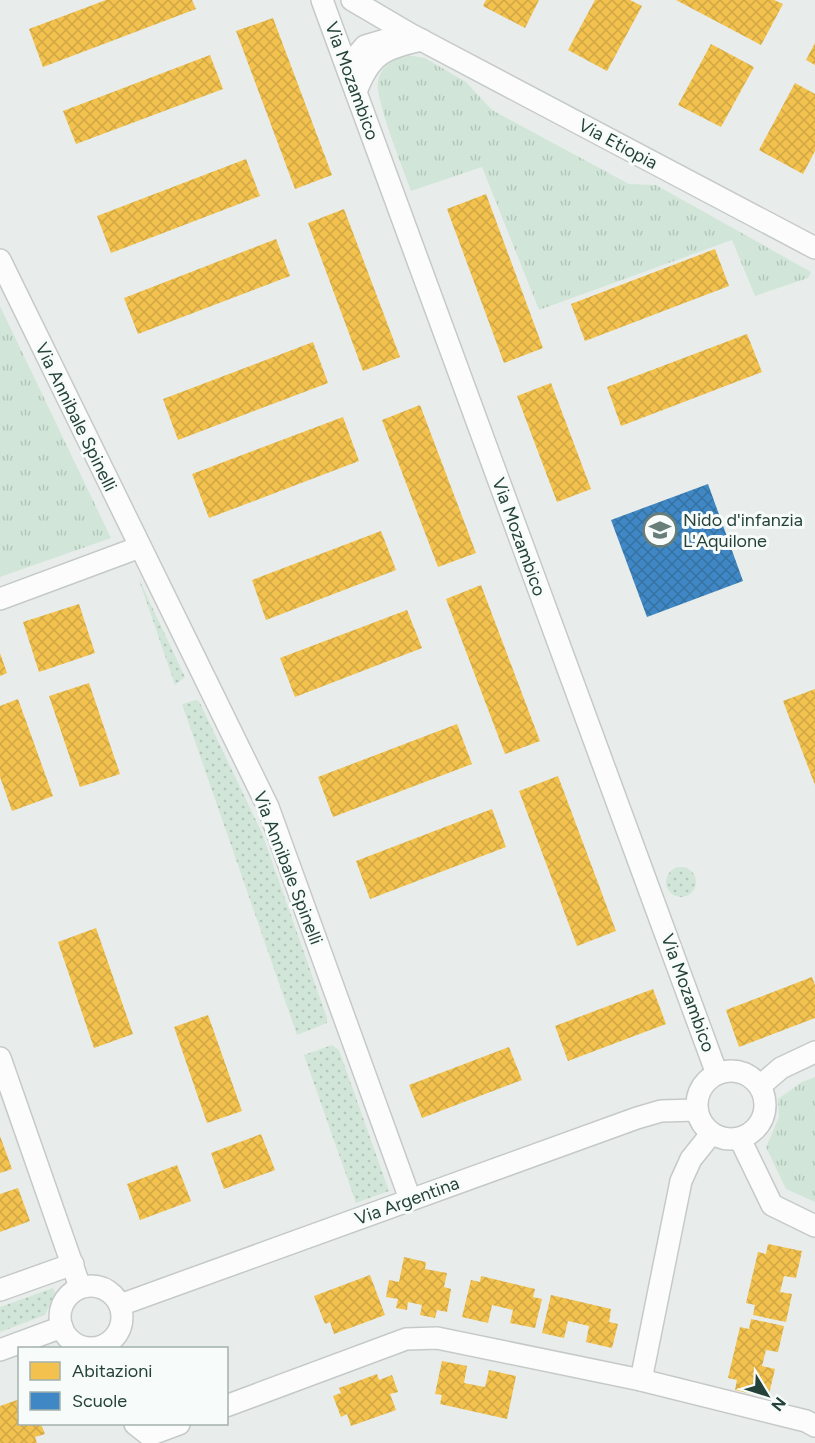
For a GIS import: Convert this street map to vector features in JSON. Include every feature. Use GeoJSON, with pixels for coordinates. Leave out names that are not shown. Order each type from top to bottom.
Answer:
{"type":"FeatureCollection","features":[{"type":"Feature","properties":{"kind":"street","name":"Via Mozambico"},"geometry":{"type":"LineString","coordinates":[[322,0],[717,1074]]}},
{"type":"Feature","properties":{"kind":"street","name":"Via Etiopia"},"geometry":{"type":"LineString","coordinates":[[351,0],[422,40],[815,248]]}},
{"type":"Feature","properties":{"kind":"street","name":"Via Etiopia"},"geometry":{"type":"LineString","coordinates":[[347,67],[365,46],[384,39],[422,40]]}},
{"type":"Feature","properties":{"kind":"street"},"geometry":{"type":"LineString","coordinates":[[356,92],[363,72],[373,58],[398,45],[422,40]]}},
{"type":"Feature","properties":{"kind":"street","name":"Via Annibale Spinelli"},"geometry":{"type":"LineString","coordinates":[[0,260],[6,280],[268,807],[410,1199]]}},
{"type":"Feature","properties":{"kind":"street"},"geometry":{"type":"LineString","coordinates":[[0,599],[140,547]]}},
{"type":"Feature","properties":{"kind":"street"},"geometry":{"type":"LineString","coordinates":[[760,1086],[781,1068],[815,1053]]}},
{"type":"Feature","properties":{"kind":"street"},"geometry":{"type":"LineString","coordinates":[[0,1058],[80,1287]]}},
{"type":"Feature","properties":{"kind":"street"},"geometry":{"type":"LineString","coordinates":[[726,1071],[745,1074],[760,1086],[764,1096],[764,1118],[750,1134],[740,1139],[720,1138],[711,1134],[704,1127],[697,1110],[701,1089],[717,1074],[726,1071]]}},
{"type":"Feature","properties":{"kind":"street","name":"Via Argentina"},"geometry":{"type":"LineString","coordinates":[[120,1305],[637,1118],[661,1111],[697,1110]]}},
{"type":"Feature","properties":{"kind":"street"},"geometry":{"type":"LineString","coordinates":[[641,1380],[681,1181],[692,1159],[711,1134]]}},
{"type":"Feature","properties":{"kind":"street"},"geometry":{"type":"LineString","coordinates":[[740,1139],[772,1205],[815,1226]]}},
{"type":"Feature","properties":{"kind":"street"},"geometry":{"type":"LineString","coordinates":[[0,1290],[73,1264]]}},
{"type":"Feature","properties":{"kind":"street"},"geometry":{"type":"LineString","coordinates":[[84,1347],[66,1335],[62,1327],[61,1308],[72,1292],[89,1285],[108,1290],[123,1312],[120,1328],[104,1347]]}},
{"type":"Feature","properties":{"kind":"street"},"geometry":{"type":"LineString","coordinates":[[0,1350],[62,1327]]}},
{"type":"Feature","properties":{"kind":"street"},"geometry":{"type":"LineString","coordinates":[[228,1405],[406,1339],[419,1337],[437,1338],[641,1380],[806,1421],[815,1426]]}},
{"type":"Feature","properties":{"kind":"street"},"geometry":{"type":"LineString","coordinates":[[136,1425],[149,1435],[176,1425]]}},
{"type":"Feature","properties":{"kind":"green space"},"geometry":{"type":"Polygon","coordinates":[[[407,55],[425,58],[466,82],[492,110],[629,184],[656,185],[811,272],[808,278],[755,296],[732,240],[539,310],[482,167],[411,191],[396,152],[378,90],[378,81],[385,67],[397,58],[407,55]]]}},
{"type":"Feature","properties":{"kind":"green space"},"geometry":{"type":"Polygon","coordinates":[[[0,306],[111,538],[0,577],[0,306]]]}},
{"type":"Feature","properties":{"kind":"green space"},"geometry":{"type":"Polygon","coordinates":[[[138,577],[185,677],[175,685],[138,577]]]}},
{"type":"Feature","properties":{"kind":"green space"},"geometry":{"type":"Polygon","coordinates":[[[199,701],[262,833],[327,1018],[327,1023],[297,1035],[182,704],[199,701]]]}},
{"type":"Feature","properties":{"kind":"green space"},"geometry":{"type":"Polygon","coordinates":[[[681,867],[692,871],[696,882],[692,893],[681,897],[670,893],[666,882],[670,871],[681,867]]]}},
{"type":"Feature","properties":{"kind":"green space"},"geometry":{"type":"Polygon","coordinates":[[[332,1045],[339,1050],[389,1191],[356,1203],[304,1055],[332,1045]]]}},
{"type":"Feature","properties":{"kind":"green space"},"geometry":{"type":"Polygon","coordinates":[[[815,1077],[815,1202],[786,1189],[766,1147],[779,1117],[778,1099],[802,1082],[815,1077]]]}},
{"type":"Feature","properties":{"kind":"green space"},"geometry":{"type":"Polygon","coordinates":[[[53,1288],[55,1293],[45,1315],[0,1332],[0,1307],[53,1288]]]}},
{"type":"Feature","properties":{"kind":"building: Abitazioni"},"geometry":{"type":"Polygon","coordinates":[[[106,0],[192,0],[196,9],[43,67],[29,29],[106,0]]]}},
{"type":"Feature","properties":{"kind":"building: Abitazioni"},"geometry":{"type":"Polygon","coordinates":[[[486,0],[539,0],[525,28],[483,6],[486,0]]]}},
{"type":"Feature","properties":{"kind":"building: Abitazioni"},"geometry":{"type":"Polygon","coordinates":[[[595,0],[630,0],[642,6],[607,71],[568,50],[595,0]]]}},
{"type":"Feature","properties":{"kind":"building: Abitazioni"},"geometry":{"type":"Polygon","coordinates":[[[676,0],[774,0],[783,4],[761,45],[676,0]]]}},
{"type":"Feature","properties":{"kind":"building: Abitazioni"},"geometry":{"type":"Polygon","coordinates":[[[273,18],[332,175],[295,189],[236,31],[273,18]]]}},
{"type":"Feature","properties":{"kind":"building: Abitazioni"},"geometry":{"type":"Polygon","coordinates":[[[815,43],[815,65],[806,60],[815,43]]]}},
{"type":"Feature","properties":{"kind":"building: Abitazioni"},"geometry":{"type":"Polygon","coordinates":[[[711,44],[754,67],[721,127],[678,105],[711,44]]]}},
{"type":"Feature","properties":{"kind":"building: Abitazioni"},"geometry":{"type":"Polygon","coordinates":[[[210,55],[223,89],[76,144],[63,111],[210,55]]]}},
{"type":"Feature","properties":{"kind":"building: Abitazioni"},"geometry":{"type":"Polygon","coordinates":[[[795,83],[815,94],[815,151],[803,174],[759,150],[795,83]]]}},
{"type":"Feature","properties":{"kind":"building: Abitazioni"},"geometry":{"type":"Polygon","coordinates":[[[246,159],[260,196],[111,253],[97,216],[246,159]]]}},
{"type":"Feature","properties":{"kind":"building: Abitazioni"},"geometry":{"type":"Polygon","coordinates":[[[486,194],[543,348],[504,363],[447,209],[486,194]]]}},
{"type":"Feature","properties":{"kind":"building: Abitazioni"},"geometry":{"type":"Polygon","coordinates":[[[344,209],[400,357],[363,371],[308,223],[344,209]]]}},
{"type":"Feature","properties":{"kind":"building: Abitazioni"},"geometry":{"type":"Polygon","coordinates":[[[276,239],[290,276],[138,334],[124,298],[276,239]]]}},
{"type":"Feature","properties":{"kind":"building: Abitazioni"},"geometry":{"type":"Polygon","coordinates":[[[715,249],[729,286],[585,341],[571,304],[715,249]]]}},
{"type":"Feature","properties":{"kind":"building: Abitazioni"},"geometry":{"type":"Polygon","coordinates":[[[747,334],[762,372],[621,426],[607,387],[747,334]]]}},
{"type":"Feature","properties":{"kind":"building: Abitazioni"},"geometry":{"type":"Polygon","coordinates":[[[313,342],[328,383],[178,440],[163,399],[313,342]]]}},
{"type":"Feature","properties":{"kind":"building: Abitazioni"},"geometry":{"type":"Polygon","coordinates":[[[551,383],[591,489],[557,502],[517,396],[551,383]]]}},
{"type":"Feature","properties":{"kind":"building: Abitazioni"},"geometry":{"type":"Polygon","coordinates":[[[420,405],[476,553],[438,567],[382,420],[420,405]]]}},
{"type":"Feature","properties":{"kind":"building: Abitazioni"},"geometry":{"type":"Polygon","coordinates":[[[343,417],[359,461],[209,518],[192,474],[343,417]]]}},
{"type":"Feature","properties":{"kind":"building: Abitazioni"},"geometry":{"type":"Polygon","coordinates":[[[381,531],[396,570],[266,620],[252,580],[381,531]]]}},
{"type":"Feature","properties":{"kind":"building: Abitazioni"},"geometry":{"type":"Polygon","coordinates":[[[481,585],[540,741],[505,754],[446,599],[481,585]]]}},
{"type":"Feature","properties":{"kind":"building: Abitazioni"},"geometry":{"type":"Polygon","coordinates":[[[79,604],[95,653],[39,672],[23,622],[79,604]]]}},
{"type":"Feature","properties":{"kind":"building: Abitazioni"},"geometry":{"type":"Polygon","coordinates":[[[407,610],[422,648],[295,697],[280,658],[407,610]]]}},
{"type":"Feature","properties":{"kind":"building: Abitazioni"},"geometry":{"type":"Polygon","coordinates":[[[0,653],[7,673],[0,676],[0,653]]]}},
{"type":"Feature","properties":{"kind":"building: Abitazioni"},"geometry":{"type":"Polygon","coordinates":[[[89,683],[120,774],[80,787],[49,696],[89,683]]]}},
{"type":"Feature","properties":{"kind":"building: Abitazioni"},"geometry":{"type":"Polygon","coordinates":[[[815,689],[815,785],[783,701],[815,689]]]}},
{"type":"Feature","properties":{"kind":"building: Abitazioni"},"geometry":{"type":"Polygon","coordinates":[[[18,699],[53,796],[12,811],[0,777],[0,706],[18,699]]]}},
{"type":"Feature","properties":{"kind":"building: Abitazioni"},"geometry":{"type":"Polygon","coordinates":[[[457,724],[472,764],[333,817],[318,777],[457,724]]]}},
{"type":"Feature","properties":{"kind":"building: Abitazioni"},"geometry":{"type":"Polygon","coordinates":[[[558,776],[616,931],[577,946],[519,791],[558,776]]]}},
{"type":"Feature","properties":{"kind":"building: Abitazioni"},"geometry":{"type":"Polygon","coordinates":[[[492,809],[506,847],[370,899],[356,861],[492,809]]]}},
{"type":"Feature","properties":{"kind":"building: Abitazioni"},"geometry":{"type":"Polygon","coordinates":[[[96,928],[133,1034],[94,1048],[58,942],[96,928]]]}},
{"type":"Feature","properties":{"kind":"building: Abitazioni"},"geometry":{"type":"Polygon","coordinates":[[[812,977],[815,985],[815,1018],[739,1047],[726,1010],[812,977]]]}},
{"type":"Feature","properties":{"kind":"building: Abitazioni"},"geometry":{"type":"Polygon","coordinates":[[[653,989],[666,1024],[568,1061],[555,1026],[653,989]]]}},
{"type":"Feature","properties":{"kind":"building: Abitazioni"},"geometry":{"type":"Polygon","coordinates":[[[208,1015],[242,1111],[207,1123],[174,1027],[208,1015]]]}},
{"type":"Feature","properties":{"kind":"building: Abitazioni"},"geometry":{"type":"Polygon","coordinates":[[[509,1047],[522,1080],[422,1118],[409,1085],[509,1047]]]}},
{"type":"Feature","properties":{"kind":"building: Abitazioni"},"geometry":{"type":"Polygon","coordinates":[[[261,1134],[275,1170],[224,1189],[211,1153],[261,1134]]]}},
{"type":"Feature","properties":{"kind":"building: Abitazioni"},"geometry":{"type":"Polygon","coordinates":[[[0,1136],[12,1169],[0,1173],[0,1136]]]}},
{"type":"Feature","properties":{"kind":"building: Abitazioni"},"geometry":{"type":"Polygon","coordinates":[[[177,1165],[191,1201],[140,1220],[127,1184],[177,1165]]]}},
{"type":"Feature","properties":{"kind":"building: Abitazioni"},"geometry":{"type":"Polygon","coordinates":[[[18,1188],[30,1221],[0,1232],[0,1194],[18,1188]]]}},
{"type":"Feature","properties":{"kind":"building: Abitazioni"},"geometry":{"type":"Polygon","coordinates":[[[768,1244],[802,1251],[796,1278],[784,1276],[780,1292],[792,1294],[786,1322],[753,1315],[755,1305],[746,1303],[758,1252],[766,1254],[768,1244]]]}},
{"type":"Feature","properties":{"kind":"building: Abitazioni"},"geometry":{"type":"Polygon","coordinates":[[[404,1257],[426,1262],[425,1269],[447,1273],[444,1287],[451,1289],[447,1312],[437,1310],[435,1318],[420,1315],[422,1305],[408,1302],[407,1310],[396,1308],[398,1299],[386,1297],[389,1280],[399,1282],[404,1257]]]}},
{"type":"Feature","properties":{"kind":"building: Abitazioni"},"geometry":{"type":"Polygon","coordinates":[[[370,1275],[385,1315],[334,1334],[330,1322],[325,1324],[314,1296],[370,1275]]]}},
{"type":"Feature","properties":{"kind":"building: Abitazioni"},"geometry":{"type":"Polygon","coordinates":[[[481,1276],[535,1289],[533,1297],[542,1299],[535,1328],[510,1323],[513,1310],[492,1305],[488,1323],[462,1317],[471,1280],[480,1282],[481,1276]]]}},
{"type":"Feature","properties":{"kind":"building: Abitazioni"},"geometry":{"type":"Polygon","coordinates":[[[551,1295],[611,1309],[609,1322],[618,1324],[612,1348],[586,1342],[589,1326],[568,1321],[564,1338],[542,1333],[551,1295]]]}},
{"type":"Feature","properties":{"kind":"building: Abitazioni"},"geometry":{"type":"Polygon","coordinates":[[[751,1319],[784,1326],[778,1352],[766,1350],[762,1366],[775,1369],[768,1398],[735,1390],[737,1380],[728,1378],[740,1327],[749,1329],[751,1319]]]}},
{"type":"Feature","properties":{"kind":"building: Abitazioni"},"geometry":{"type":"Polygon","coordinates":[[[442,1361],[467,1366],[464,1383],[485,1387],[489,1370],[516,1376],[507,1419],[440,1404],[442,1395],[435,1394],[442,1361]]]}},
{"type":"Feature","properties":{"kind":"building: Abitazioni"},"geometry":{"type":"Polygon","coordinates":[[[377,1374],[379,1380],[392,1375],[398,1392],[390,1394],[396,1410],[351,1426],[347,1414],[341,1417],[333,1396],[341,1393],[339,1388],[377,1374]]]}},
{"type":"Feature","properties":{"kind":"building: Abitazioni"},"geometry":{"type":"Polygon","coordinates":[[[18,1400],[18,1425],[41,1425],[45,1434],[35,1437],[37,1443],[0,1443],[0,1406],[18,1400]]]}},
{"type":"Feature","properties":{"kind":"building: Scuole"},"geometry":{"type":"Polygon","coordinates":[[[708,484],[743,581],[647,617],[611,520],[708,484]]]}},
{"type":"Feature","properties":{"kind":"place","name":"Nido d'infanzia L'Aquilone"},"geometry":{"type":"Point","coordinates":[660,530]}}]}
